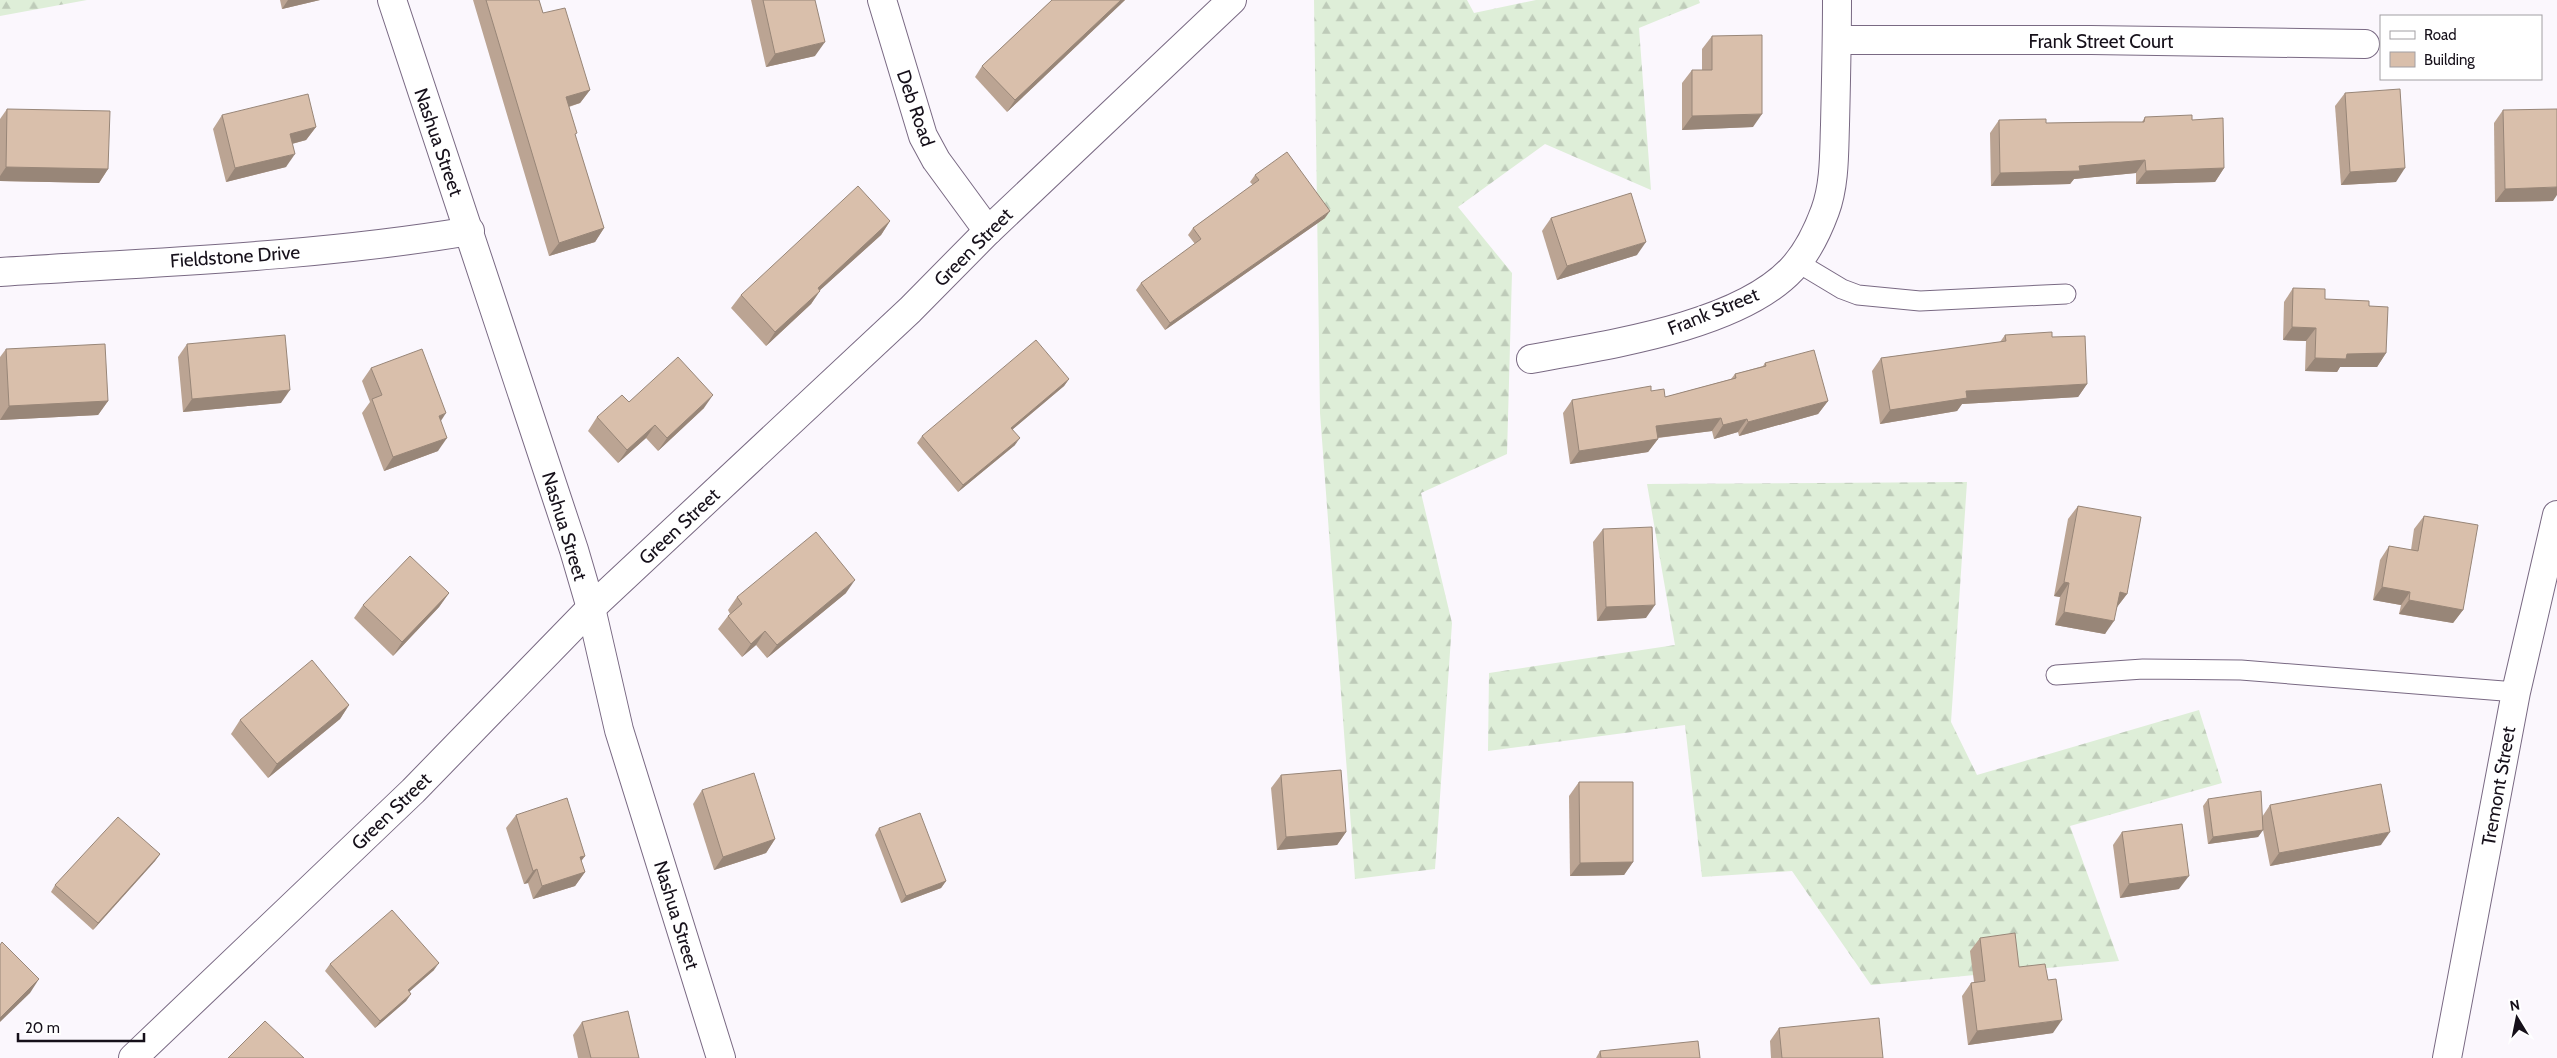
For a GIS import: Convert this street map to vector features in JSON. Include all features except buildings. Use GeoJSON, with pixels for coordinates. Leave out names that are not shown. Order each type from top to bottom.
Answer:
{"type":"FeatureCollection","features":[{"type":"Feature","properties":{"kind":"street","name":"Nashua Street"},"geometry":{"type":"LineString","coordinates":[[392,0],[571,541],[591,608],[619,730],[721,1058]]}},
{"type":"Feature","properties":{"kind":"street","name":"Deb Road"},"geometry":{"type":"LineString","coordinates":[[882,0],[923,136],[936,160],[988,231]]}},
{"type":"Feature","properties":{"kind":"street","name":"Green Street"},"geometry":{"type":"LineString","coordinates":[[133,1058],[413,791],[591,608],[910,310],[988,231],[1232,0]]}},
{"type":"Feature","properties":{"kind":"street","name":"Frank Street"},"geometry":{"type":"LineString","coordinates":[[1531,359],[1640,339],[1719,313],[1757,296],[1784,276],[1797,262],[1821,221],[1829,195],[1834,148],[1837,0]]}},
{"type":"Feature","properties":{"kind":"street","name":"Frank Street Court"},"geometry":{"type":"LineString","coordinates":[[1837,40],[2091,40],[2365,44]]}},
{"type":"Feature","properties":{"kind":"street","name":"Fieldstone Drive"},"geometry":{"type":"LineString","coordinates":[[0,272],[273,254],[408,242],[470,232]]}},
{"type":"Feature","properties":{"kind":"street","name":"Tremont Street"},"geometry":{"type":"LineString","coordinates":[[2447,1058],[2516,692],[2557,515]]}},
{"type":"Feature","properties":{"kind":"lane"},"geometry":{"type":"LineString","coordinates":[[1797,262],[1842,289],[1858,295],[1920,301],[2066,294]]}},
{"type":"Feature","properties":{"kind":"lane"},"geometry":{"type":"LineString","coordinates":[[2056,675],[2143,669],[2232,670],[2516,692]]}},
{"type":"Feature","properties":{"kind":"green space"},"geometry":{"type":"Polygon","coordinates":[[[0,0],[87,0],[0,16],[0,0]]]}},
{"type":"Feature","properties":{"kind":"green space"},"geometry":{"type":"Polygon","coordinates":[[[1314,0],[1467,0],[1474,13],[1536,0],[1699,0],[1700,3],[1639,28],[1651,190],[1545,144],[1458,207],[1512,273],[1507,454],[1421,493],[1452,623],[1435,869],[1355,879],[1320,413],[1314,0]]]}},
{"type":"Feature","properties":{"kind":"green space"},"geometry":{"type":"Polygon","coordinates":[[[1967,482],[1951,722],[1977,775],[2199,710],[2222,783],[2070,826],[2119,961],[1871,985],[1792,871],[1702,877],[1685,725],[1488,751],[1489,673],[1675,645],[1647,484],[1967,482]]]}}]}
